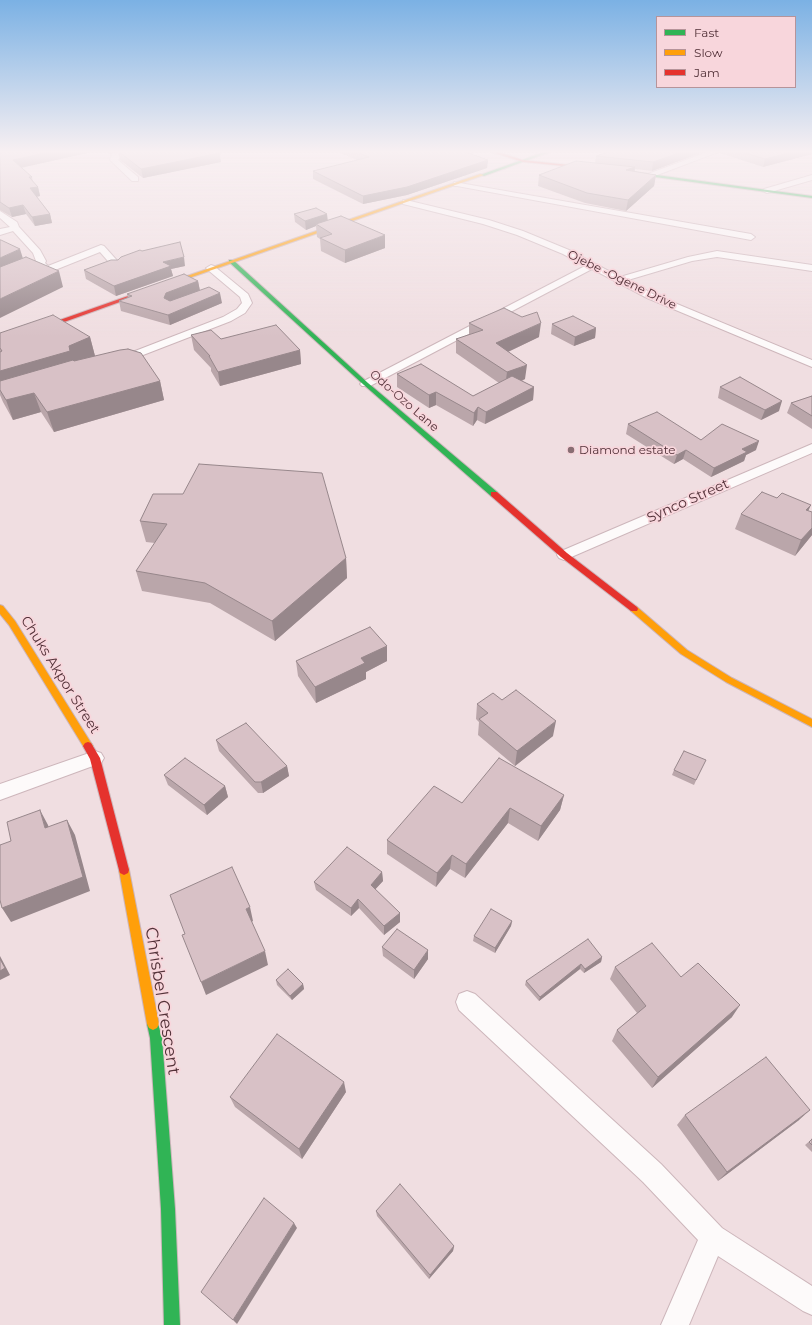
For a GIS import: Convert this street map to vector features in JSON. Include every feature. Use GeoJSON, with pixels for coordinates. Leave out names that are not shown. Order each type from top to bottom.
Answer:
{"type":"FeatureCollection","features":[{"type":"Feature","properties":{"kind":"street"},"geometry":{"type":"LineString","coordinates":[[0,343],[231,261],[374,213]]}},
{"type":"Feature","properties":{"kind":"street","name":"Ojebe -Ogene Drive"},"geometry":{"type":"LineString","coordinates":[[451,213],[507,229],[566,252],[665,302],[812,364]]}},
{"type":"Feature","properties":{"kind":"street"},"geometry":{"type":"LineString","coordinates":[[617,213],[751,237]]}},
{"type":"Feature","properties":{"kind":"street"},"geometry":{"type":"LineString","coordinates":[[0,214],[15,226],[37,252],[42,261],[40,264]]}},
{"type":"Feature","properties":{"kind":"street"},"geometry":{"type":"LineString","coordinates":[[0,227],[15,226]]}},
{"type":"Feature","properties":{"kind":"street"},"geometry":{"type":"LineString","coordinates":[[0,232],[15,226]]}},
{"type":"Feature","properties":{"kind":"street"},"geometry":{"type":"LineString","coordinates":[[40,264],[47,270],[101,248],[117,266]]}},
{"type":"Feature","properties":{"kind":"street"},"geometry":{"type":"LineString","coordinates":[[619,280],[691,259],[717,254],[812,268]]}},
{"type":"Feature","properties":{"kind":"street","name":"Odo-Ozo Lane"},"geometry":{"type":"LineString","coordinates":[[231,261],[366,384],[564,555],[622,599],[684,652],[729,680],[812,723]]}},
{"type":"Feature","properties":{"kind":"street"},"geometry":{"type":"LineString","coordinates":[[0,282],[40,264]]}},
{"type":"Feature","properties":{"kind":"street"},"geometry":{"type":"LineString","coordinates":[[366,384],[594,265]]}},
{"type":"Feature","properties":{"kind":"street"},"geometry":{"type":"LineString","coordinates":[[112,363],[227,319],[241,311],[247,303],[245,296],[227,285],[211,268]]}},
{"type":"Feature","properties":{"kind":"street","name":"Synco Street"},"geometry":{"type":"LineString","coordinates":[[564,555],[794,454],[812,448]]}},
{"type":"Feature","properties":{"kind":"street"},"geometry":{"type":"LineString","coordinates":[[794,454],[812,459]]}},
{"type":"Feature","properties":{"kind":"street","name":"Chuks Akpor Street"},"geometry":{"type":"LineString","coordinates":[[0,608],[12,623],[95,758]]}},
{"type":"Feature","properties":{"kind":"street"},"geometry":{"type":"LineString","coordinates":[[0,792],[95,758]]}},
{"type":"Feature","properties":{"kind":"street","name":"Chrisbel Crescent"},"geometry":{"type":"LineString","coordinates":[[95,758],[125,873],[156,1038],[168,1209],[172,1325]]}},
{"type":"Feature","properties":{"kind":"street"},"geometry":{"type":"LineString","coordinates":[[467,1002],[652,1173],[713,1238],[812,1302]]}},
{"type":"Feature","properties":{"kind":"street"},"geometry":{"type":"LineString","coordinates":[[675,1325],[713,1238]]}},
{"type":"Feature","properties":{"kind":"building"},"geometry":{"type":"Polygon","coordinates":[[[29,213],[50,214],[32,217],[29,213]]]}},
{"type":"Feature","properties":{"kind":"building"},"geometry":{"type":"Polygon","coordinates":[[[325,213],[327,214],[305,221],[294,214],[325,213]]]}},
{"type":"Feature","properties":{"kind":"building"},"geometry":{"type":"Polygon","coordinates":[[[341,216],[385,235],[345,250],[320,238],[332,234],[316,224],[341,216]]]}},
{"type":"Feature","properties":{"kind":"building"},"geometry":{"type":"Polygon","coordinates":[[[1,240],[20,249],[0,258],[1,240]]]}},
{"type":"Feature","properties":{"kind":"building"},"geometry":{"type":"Polygon","coordinates":[[[180,242],[184,257],[163,262],[171,266],[114,286],[84,270],[111,260],[118,260],[121,257],[140,250],[142,251],[180,242]]]}},
{"type":"Feature","properties":{"kind":"building"},"geometry":{"type":"Polygon","coordinates":[[[26,257],[59,271],[0,299],[0,267],[26,257]]]}},
{"type":"Feature","properties":{"kind":"building"},"geometry":{"type":"Polygon","coordinates":[[[184,274],[198,281],[166,293],[164,298],[170,301],[209,287],[220,293],[168,315],[119,301],[132,296],[127,294],[184,274]]]}},
{"type":"Feature","properties":{"kind":"building"},"geometry":{"type":"Polygon","coordinates":[[[504,308],[522,317],[537,312],[541,323],[496,343],[527,365],[507,372],[456,339],[483,330],[469,323],[504,308]]]}},
{"type":"Feature","properties":{"kind":"building"},"geometry":{"type":"Polygon","coordinates":[[[53,315],[90,337],[69,346],[70,351],[0,371],[0,352],[2,351],[0,348],[0,333],[53,315]]]}},
{"type":"Feature","properties":{"kind":"building"},"geometry":{"type":"Polygon","coordinates":[[[573,316],[596,328],[575,337],[552,324],[573,316]]]}},
{"type":"Feature","properties":{"kind":"building"},"geometry":{"type":"Polygon","coordinates":[[[276,325],[300,350],[218,372],[210,356],[191,335],[211,330],[221,339],[276,325]]]}},
{"type":"Feature","properties":{"kind":"building"},"geometry":{"type":"Polygon","coordinates":[[[128,349],[141,353],[160,381],[47,412],[34,393],[6,400],[0,390],[0,381],[73,360],[128,349]]]}},
{"type":"Feature","properties":{"kind":"building"},"geometry":{"type":"Polygon","coordinates":[[[421,364],[473,396],[512,376],[534,387],[486,412],[478,407],[474,413],[436,392],[429,395],[397,374],[421,364]]]}},
{"type":"Feature","properties":{"kind":"building"},"geometry":{"type":"Polygon","coordinates":[[[740,377],[782,401],[765,410],[720,387],[740,377]]]}},
{"type":"Feature","properties":{"kind":"building"},"geometry":{"type":"Polygon","coordinates":[[[812,396],[812,416],[791,403],[812,396]]]}},
{"type":"Feature","properties":{"kind":"building"},"geometry":{"type":"Polygon","coordinates":[[[657,412],[701,440],[722,424],[759,441],[742,449],[747,452],[714,468],[686,450],[677,455],[628,424],[657,412]]]}},
{"type":"Feature","properties":{"kind":"building"},"geometry":{"type":"Polygon","coordinates":[[[199,464],[322,473],[346,558],[272,621],[205,583],[136,571],[167,524],[140,521],[153,494],[183,494],[199,464]]]}},
{"type":"Feature","properties":{"kind":"building"},"geometry":{"type":"Polygon","coordinates":[[[762,492],[777,498],[782,493],[811,505],[806,510],[812,512],[812,528],[801,540],[741,514],[762,492]]]}},
{"type":"Feature","properties":{"kind":"building"},"geometry":{"type":"Polygon","coordinates":[[[370,627],[387,646],[361,658],[365,663],[315,687],[296,661],[370,627]]]}},
{"type":"Feature","properties":{"kind":"building"},"geometry":{"type":"Polygon","coordinates":[[[516,690],[556,721],[517,751],[479,719],[488,713],[477,704],[493,693],[502,700],[516,690]]]}},
{"type":"Feature","properties":{"kind":"building"},"geometry":{"type":"Polygon","coordinates":[[[246,723],[287,766],[261,782],[255,782],[216,740],[246,723]]]}},
{"type":"Feature","properties":{"kind":"building"},"geometry":{"type":"Polygon","coordinates":[[[684,751],[706,760],[696,780],[674,770],[684,751]]]}},
{"type":"Feature","properties":{"kind":"building"},"geometry":{"type":"Polygon","coordinates":[[[185,758],[225,786],[204,805],[164,775],[185,758]]]}},
{"type":"Feature","properties":{"kind":"building"},"geometry":{"type":"Polygon","coordinates":[[[499,758],[564,795],[541,826],[510,808],[466,864],[452,855],[437,873],[387,840],[434,786],[462,803],[499,758]]]}},
{"type":"Feature","properties":{"kind":"building"},"geometry":{"type":"Polygon","coordinates":[[[40,810],[45,828],[67,820],[83,877],[2,908],[0,900],[0,845],[11,841],[7,822],[40,810]]]}},
{"type":"Feature","properties":{"kind":"building"},"geometry":{"type":"Polygon","coordinates":[[[347,847],[382,872],[371,885],[400,913],[384,926],[358,899],[351,908],[314,882],[347,847]]]}},
{"type":"Feature","properties":{"kind":"building"},"geometry":{"type":"Polygon","coordinates":[[[232,867],[250,907],[246,909],[265,951],[201,982],[182,935],[185,934],[170,895],[232,867]]]}},
{"type":"Feature","properties":{"kind":"building"},"geometry":{"type":"Polygon","coordinates":[[[491,909],[512,921],[495,948],[474,936],[491,909]]]}},
{"type":"Feature","properties":{"kind":"building"},"geometry":{"type":"Polygon","coordinates":[[[397,929],[428,950],[414,970],[382,947],[397,929]]]}},
{"type":"Feature","properties":{"kind":"building"},"geometry":{"type":"Polygon","coordinates":[[[588,939],[602,957],[585,969],[581,964],[540,997],[526,981],[588,939]]]}},
{"type":"Feature","properties":{"kind":"building"},"geometry":{"type":"Polygon","coordinates":[[[652,943],[681,977],[698,963],[740,1005],[658,1077],[617,1030],[646,1006],[615,967],[652,943]]]}},
{"type":"Feature","properties":{"kind":"building"},"geometry":{"type":"Polygon","coordinates":[[[0,959],[5,968],[0,971],[0,959]]]}},
{"type":"Feature","properties":{"kind":"building"},"geometry":{"type":"Polygon","coordinates":[[[288,969],[303,984],[290,996],[276,980],[288,969]]]}},
{"type":"Feature","properties":{"kind":"building"},"geometry":{"type":"Polygon","coordinates":[[[277,1034],[344,1082],[299,1149],[230,1097],[277,1034]]]}},
{"type":"Feature","properties":{"kind":"building"},"geometry":{"type":"Polygon","coordinates":[[[766,1057],[810,1110],[727,1172],[685,1115],[766,1057]]]}},
{"type":"Feature","properties":{"kind":"building"},"geometry":{"type":"Polygon","coordinates":[[[400,1184],[454,1246],[430,1275],[376,1211],[400,1184]]]}},
{"type":"Feature","properties":{"kind":"building"},"geometry":{"type":"Polygon","coordinates":[[[264,1198],[294,1223],[233,1320],[201,1292],[264,1198]]]}},
{"type":"Feature","properties":{"kind":"traffic: fast"},"geometry":{"type":"LineString","coordinates":[[231,261],[366,384],[494,494]]}},
{"type":"Feature","properties":{"kind":"traffic: fast"},"geometry":{"type":"LineString","coordinates":[[153,1024],[156,1038],[168,1209],[172,1325]]}},
{"type":"Feature","properties":{"kind":"traffic: slow"},"geometry":{"type":"LineString","coordinates":[[167,284],[373,213]]}},
{"type":"Feature","properties":{"kind":"traffic: slow"},"geometry":{"type":"LineString","coordinates":[[0,608],[12,623],[88,746]]}},
{"type":"Feature","properties":{"kind":"traffic: slow"},"geometry":{"type":"LineString","coordinates":[[634,609],[684,652],[729,680],[812,723]]}},
{"type":"Feature","properties":{"kind":"traffic: slow"},"geometry":{"type":"LineString","coordinates":[[124,870],[153,1024]]}},
{"type":"Feature","properties":{"kind":"traffic: jam"},"geometry":{"type":"LineString","coordinates":[[0,343],[167,284]]}},
{"type":"Feature","properties":{"kind":"traffic: jam"},"geometry":{"type":"LineString","coordinates":[[494,494],[564,555],[634,609]]}},
{"type":"Feature","properties":{"kind":"traffic: jam"},"geometry":{"type":"LineString","coordinates":[[88,746],[95,758],[124,870]]}},
{"type":"Feature","properties":{"kind":"place","name":"Diamond estate"},"geometry":{"type":"Point","coordinates":[571,450]}}]}
